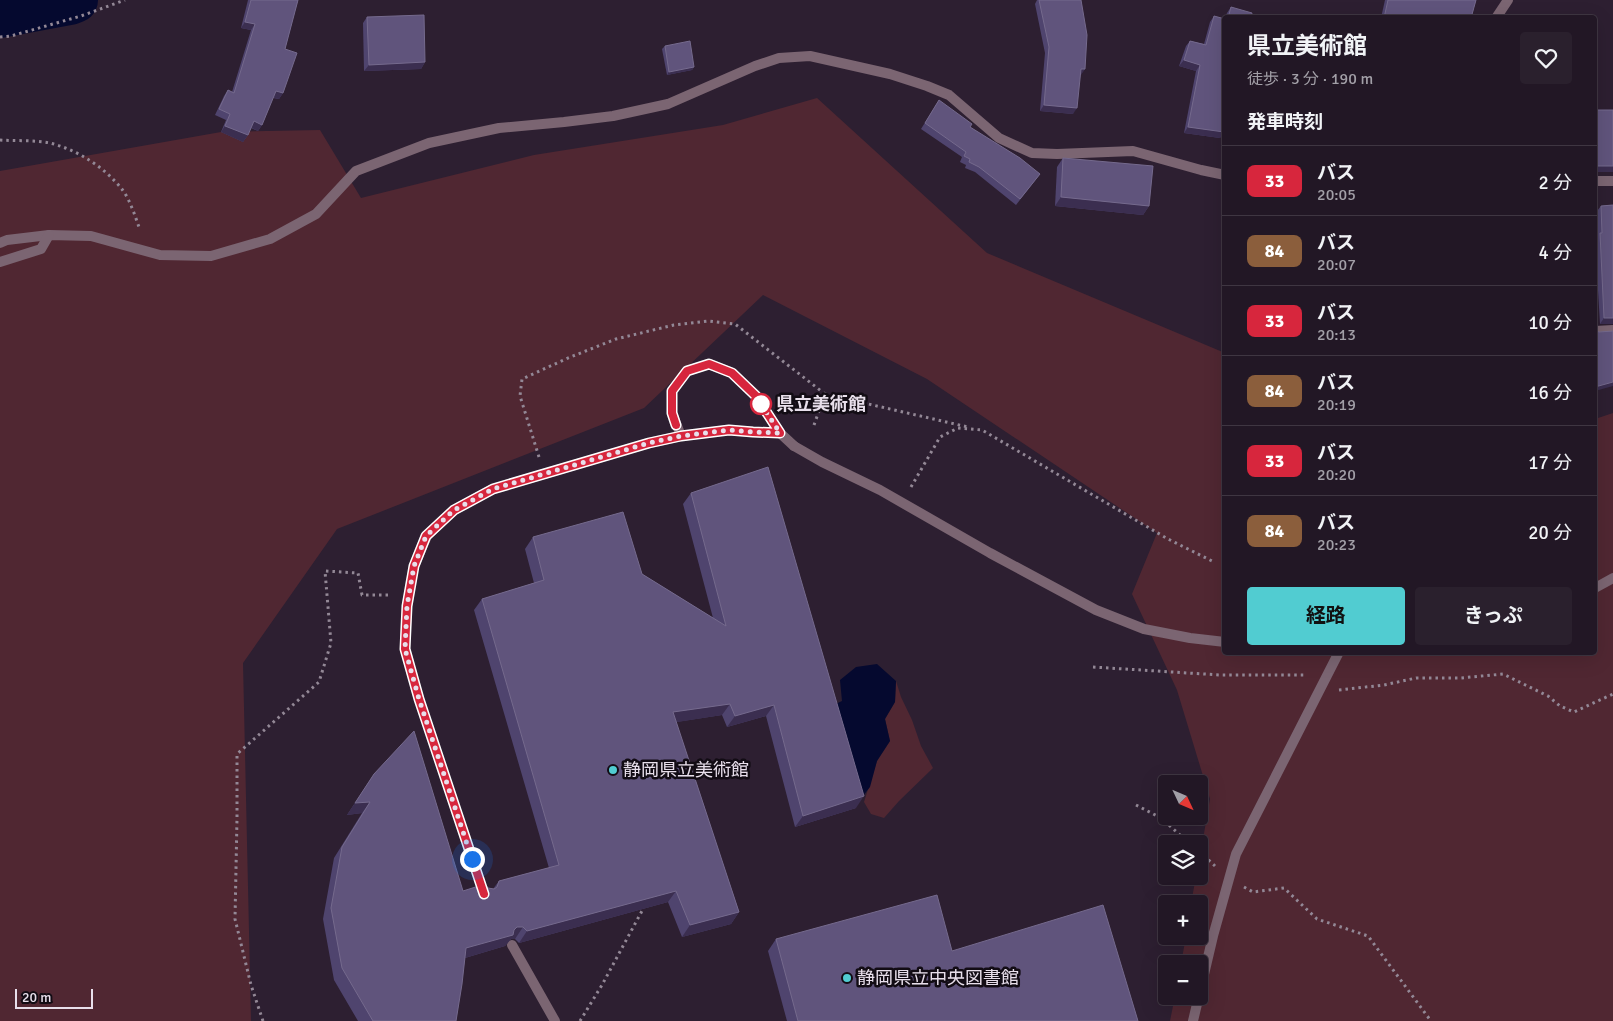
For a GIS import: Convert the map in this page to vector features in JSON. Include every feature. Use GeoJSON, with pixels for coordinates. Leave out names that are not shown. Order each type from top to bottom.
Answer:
{"type":"FeatureCollection","features":[{"type":"Feature","properties":{"kind":"street"},"geometry":{"type":"LineString","coordinates":[[1498,15],[1508,0]]}},
{"type":"Feature","properties":{"kind":"street"},"geometry":{"type":"LineString","coordinates":[[0,242],[49,235],[91,236],[160,255],[211,256],[270,240],[316,214],[356,171],[429,144],[499,128],[613,116],[668,104],[731,75],[779,58],[810,56],[890,74],[949,95],[999,138],[1032,153],[1133,151],[1222,174]]}},
{"type":"Feature","properties":{"kind":"street"},"geometry":{"type":"LineString","coordinates":[[1597,181],[1613,181]]}},
{"type":"Feature","properties":{"kind":"street"},"geometry":{"type":"LineString","coordinates":[[0,262],[41,249],[49,235]]}},
{"type":"Feature","properties":{"kind":"street"},"geometry":{"type":"LineString","coordinates":[[1597,331],[1613,330]]}},
{"type":"Feature","properties":{"kind":"street"},"geometry":{"type":"LineString","coordinates":[[681,436],[672,413],[672,391],[687,371],[709,364],[732,373],[756,396],[780,433],[794,446],[822,462],[880,490],[1096,610],[1144,629],[1190,638],[1222,642]]}},
{"type":"Feature","properties":{"kind":"street"},"geometry":{"type":"LineString","coordinates":[[484,894],[419,699],[405,649],[409,595],[414,566],[426,536],[454,510],[493,489],[649,443],[681,436],[729,430],[780,433]]}},
{"type":"Feature","properties":{"kind":"street"},"geometry":{"type":"LineString","coordinates":[[1597,587],[1613,578]]}},
{"type":"Feature","properties":{"kind":"street"},"geometry":{"type":"LineString","coordinates":[[1193,1021],[1213,936],[1236,854],[1338,655]]}},
{"type":"Feature","properties":{"kind":"street"},"geometry":{"type":"LineString","coordinates":[[512,945],[555,1021]]}},
{"type":"Feature","properties":{"kind":"path"},"geometry":{"type":"LineString","coordinates":[[0,37],[11,36],[81,16],[125,0]]}},
{"type":"Feature","properties":{"kind":"path"},"geometry":{"type":"LineString","coordinates":[[0,140],[49,143],[79,154],[103,170],[122,189],[134,213],[147,251]]}},
{"type":"Feature","properties":{"kind":"path"},"geometry":{"type":"LineString","coordinates":[[544,474],[520,396],[522,379],[616,338],[674,325],[708,321],[735,324],[825,394],[982,430],[1168,539],[1212,561]]}},
{"type":"Feature","properties":{"kind":"path"},"geometry":{"type":"LineString","coordinates":[[814,425],[825,394]]}},
{"type":"Feature","properties":{"kind":"path"},"geometry":{"type":"LineString","coordinates":[[902,502],[940,437],[958,428],[982,430]]}},
{"type":"Feature","properties":{"kind":"path"},"geometry":{"type":"LineString","coordinates":[[263,1021],[251,985],[235,919],[237,754],[319,682],[331,643],[325,571],[358,572],[362,595],[409,595]]}},
{"type":"Feature","properties":{"kind":"path"},"geometry":{"type":"LineString","coordinates":[[1093,667],[1220,675],[1307,674],[1319,692],[1376,686],[1416,678],[1460,678],[1502,674],[1548,696],[1560,706],[1574,712],[1613,694]]}},
{"type":"Feature","properties":{"kind":"path"},"geometry":{"type":"LineString","coordinates":[[1136,805],[1161,818],[1180,835]]}},
{"type":"Feature","properties":{"kind":"path"},"geometry":{"type":"LineString","coordinates":[[1208,859],[1229,878],[1253,892],[1284,888],[1317,919],[1368,936],[1431,1021]]}},
{"type":"Feature","properties":{"kind":"path"},"geometry":{"type":"LineString","coordinates":[[580,1021],[643,909]]}},
{"type":"Feature","properties":{"kind":"shaded area"},"geometry":{"type":"Polygon","coordinates":[[[817,98],[987,253],[1222,352],[1222,655],[1597,655],[1597,418],[1613,413],[1613,1021],[1170,1021],[1173,1005],[1208,1005],[1208,955],[1183,955],[1184,945],[1208,945],[1208,895],[1193,895],[1194,885],[1208,885],[1208,835],[1204,835],[1205,825],[1208,825],[1210,799],[1208,775],[1203,775],[1177,690],[1132,594],[1157,533],[927,379],[763,295],[644,408],[337,529],[243,663],[251,1021],[0,1021],[0,171],[221,132],[320,130],[361,198],[534,155],[723,125],[817,98]]]}},
{"type":"Feature","properties":{"kind":"shaded area"},"geometry":{"type":"Polygon","coordinates":[[[896,681],[921,746],[933,768],[884,818],[871,814],[864,802],[877,761],[890,741],[885,719],[895,702],[896,681]]]}},
{"type":"Feature","properties":{"kind":"water"},"geometry":{"type":"Polygon","coordinates":[[[877,664],[896,681],[895,702],[885,719],[890,741],[877,761],[870,787],[863,796],[827,708],[842,701],[840,680],[856,667],[877,664]]]}},
{"type":"Feature","properties":{"kind":"building"},"geometry":{"type":"Polygon","coordinates":[[[251,0],[298,0],[285,49],[297,53],[283,93],[276,91],[262,125],[254,121],[248,135],[225,126],[230,114],[219,109],[228,90],[234,93],[255,24],[245,22],[251,0]]]}},
{"type":"Feature","properties":{"kind":"building"},"geometry":{"type":"Polygon","coordinates":[[[1039,0],[1081,0],[1087,35],[1085,69],[1081,69],[1077,108],[1044,105],[1049,47],[1039,0]]]}},
{"type":"Feature","properties":{"kind":"building"},"geometry":{"type":"Polygon","coordinates":[[[1388,0],[1476,0],[1472,15],[1385,15],[1388,0]]]}},
{"type":"Feature","properties":{"kind":"building"},"geometry":{"type":"Polygon","coordinates":[[[1231,7],[1252,13],[1252,15],[1229,15],[1231,7]]]}},
{"type":"Feature","properties":{"kind":"building"},"geometry":{"type":"Polygon","coordinates":[[[424,15],[425,62],[369,65],[367,17],[424,15]]]}},
{"type":"Feature","properties":{"kind":"building"},"geometry":{"type":"Polygon","coordinates":[[[1214,16],[1222,18],[1222,132],[1188,127],[1200,65],[1184,60],[1190,41],[1206,45],[1214,16]]]}},
{"type":"Feature","properties":{"kind":"building"},"geometry":{"type":"Polygon","coordinates":[[[690,41],[694,67],[669,72],[665,46],[690,41]]]}},
{"type":"Feature","properties":{"kind":"building"},"geometry":{"type":"Polygon","coordinates":[[[939,100],[972,124],[970,127],[1020,158],[1040,174],[1020,199],[979,167],[969,162],[970,159],[964,156],[966,152],[925,123],[939,100]]]}},
{"type":"Feature","properties":{"kind":"building"},"geometry":{"type":"Polygon","coordinates":[[[1597,110],[1613,110],[1613,166],[1597,166],[1597,110]]]}},
{"type":"Feature","properties":{"kind":"building"},"geometry":{"type":"Polygon","coordinates":[[[1063,158],[1153,166],[1149,206],[1061,197],[1063,158]]]}},
{"type":"Feature","properties":{"kind":"building"},"geometry":{"type":"Polygon","coordinates":[[[1613,205],[1613,318],[1604,318],[1600,233],[1602,233],[1601,206],[1613,205]]]}},
{"type":"Feature","properties":{"kind":"building"},"geometry":{"type":"Polygon","coordinates":[[[1597,331],[1613,331],[1613,382],[1597,386],[1597,331]]]}},
{"type":"Feature","properties":{"kind":"building"},"geometry":{"type":"Polygon","coordinates":[[[768,467],[864,796],[803,816],[774,705],[735,716],[730,704],[673,712],[739,912],[690,925],[676,891],[527,931],[523,927],[517,927],[513,935],[466,948],[456,1021],[373,1021],[342,968],[331,908],[342,847],[370,802],[355,803],[374,774],[414,731],[463,891],[485,884],[488,888],[494,889],[499,881],[559,865],[482,599],[544,580],[533,537],[623,512],[642,574],[726,626],[691,493],[768,467]]]}},
{"type":"Feature","properties":{"kind":"building"},"geometry":{"type":"Polygon","coordinates":[[[937,895],[952,951],[1103,905],[1138,1021],[798,1021],[776,939],[937,895]]]}},
{"type":"Feature","properties":{"kind":"waterway"},"geometry":{"type":"LineString","coordinates":[[0,15],[75,0]]}},
{"type":"Feature","properties":{"kind":"bus line","name":"33"},"geometry":{"type":"LineString","coordinates":[[484,894],[419,699],[405,649],[407,606],[414,566],[426,536],[454,510],[493,489],[649,443],[681,436],[729,430],[780,433],[756,396],[732,373],[709,364],[687,371],[672,391],[672,413],[676,425]]}},
{"type":"Feature","properties":{"kind":"place","name":"県立美術館"},"geometry":{"type":"Point","coordinates":[761,404]}},
{"type":"Feature","properties":{"kind":"place","name":"静岡県立美術館"},"geometry":{"type":"Point","coordinates":[613,770]}},
{"type":"Feature","properties":{"kind":"place","name":"静岡県立中央図書館"},"geometry":{"type":"Point","coordinates":[847,978]}},
{"type":"Feature","properties":{"kind":"route"},"geometry":{"type":"LineString","coordinates":[[472,859],[419,699],[405,649],[407,606],[414,566],[426,536],[454,510],[493,489],[649,443],[681,436],[729,430],[780,433],[761,404]]}}]}
